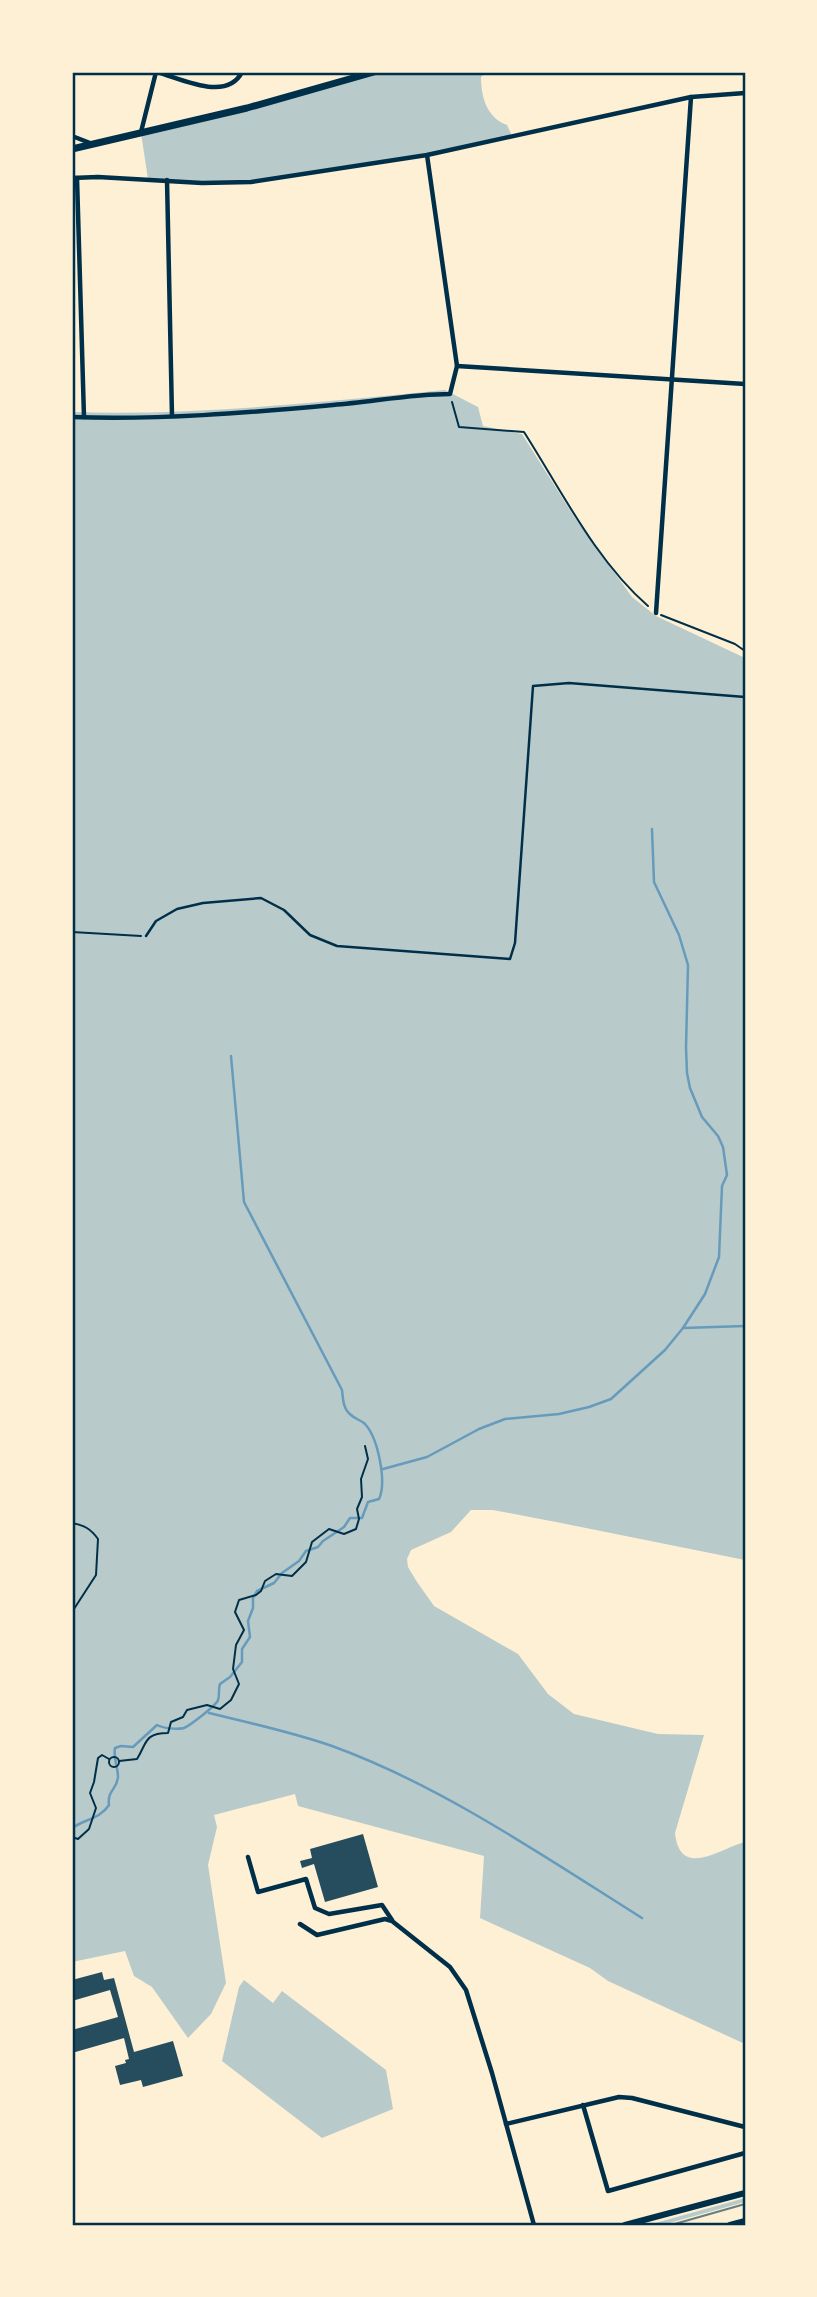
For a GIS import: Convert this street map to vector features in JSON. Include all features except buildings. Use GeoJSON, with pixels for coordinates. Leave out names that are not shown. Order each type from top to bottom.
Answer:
{"type":"FeatureCollection","features":[{"type":"Feature","properties":{"kind":"main road"},"geometry":{"type":"LineString","coordinates":[[72,149],[247,108],[374,72]]}},
{"type":"Feature","properties":{"kind":"street"},"geometry":{"type":"LineString","coordinates":[[141,133],[156,72],[218,88],[228,87],[242,72]]}},
{"type":"Feature","properties":{"kind":"street"},"geometry":{"type":"LineString","coordinates":[[84,417],[74,178],[202,183],[251,182],[427,155],[691,97],[745,93]]}},
{"type":"Feature","properties":{"kind":"street"},"geometry":{"type":"LineString","coordinates":[[656,613],[691,97]]}},
{"type":"Feature","properties":{"kind":"street"},"geometry":{"type":"LineString","coordinates":[[72,136],[88,143],[97,143]]}},
{"type":"Feature","properties":{"kind":"street"},"geometry":{"type":"LineString","coordinates":[[72,416],[172,416],[318,407],[428,394],[450,394],[457,366],[427,155]]}},
{"type":"Feature","properties":{"kind":"street"},"geometry":{"type":"LineString","coordinates":[[167,180],[172,416]]}},
{"type":"Feature","properties":{"kind":"street"},"geometry":{"type":"LineString","coordinates":[[457,366],[745,384]]}},
{"type":"Feature","properties":{"kind":"street"},"geometry":{"type":"LineString","coordinates":[[248,1857],[258,1892],[306,1879],[315,1908],[329,1914],[382,1905],[392,1921],[450,1966],[467,1990],[534,2225]]}},
{"type":"Feature","properties":{"kind":"street"},"geometry":{"type":"LineString","coordinates":[[300,1924],[317,1935],[385,1919],[392,1921]]}},
{"type":"Feature","properties":{"kind":"street"},"geometry":{"type":"LineString","coordinates":[[506,2124],[619,2097],[745,2127]]}},
{"type":"Feature","properties":{"kind":"street"},"geometry":{"type":"LineString","coordinates":[[583,2105],[608,2191],[745,2153]]}},
{"type":"Feature","properties":{"kind":"street"},"geometry":{"type":"LineString","coordinates":[[625,2225],[745,2193]]}},
{"type":"Feature","properties":{"kind":"street"},"geometry":{"type":"LineString","coordinates":[[730,2225],[745,2221]]}},
{"type":"Feature","properties":{"kind":"lane"},"geometry":{"type":"LineString","coordinates":[[146,936],[156,921],[177,909],[203,903],[261,898],[284,910],[310,935],[337,946],[510,959],[515,943],[533,686],[569,683],[745,696]]}},
{"type":"Feature","properties":{"kind":"path"},"geometry":{"type":"LineString","coordinates":[[450,394],[459,426],[524,432],[608,564],[633,593],[656,613],[735,644],[745,651]]}},
{"type":"Feature","properties":{"kind":"path"},"geometry":{"type":"LineString","coordinates":[[72,932],[146,936]]}},
{"type":"Feature","properties":{"kind":"path"},"geometry":{"type":"LineString","coordinates":[[119,1761],[137,1759],[146,1741],[154,1735],[168,1733],[171,1722],[183,1717],[187,1710],[209,1705],[220,1709],[231,1700],[239,1682],[233,1671],[235,1649],[244,1630],[235,1612],[238,1602],[256,1595],[269,1577],[278,1574],[292,1576],[306,1562],[312,1542],[329,1529],[344,1534],[356,1529],[359,1519],[357,1509],[362,1497],[361,1479],[369,1459],[365,1446]]}},
{"type":"Feature","properties":{"kind":"path"},"geometry":{"type":"LineString","coordinates":[[72,1523],[92,1531],[99,1539],[96,1575],[72,1612]]}},
{"type":"Feature","properties":{"kind":"path"},"geometry":{"type":"LineString","coordinates":[[72,1837],[78,1839],[89,1829],[96,1808],[90,1793],[97,1758],[102,1755],[109,1759]]}},
{"type":"Feature","properties":{"kind":"shaded area"},"geometry":{"type":"Polygon","coordinates":[[[373,72],[486,72],[481,77],[486,106],[494,117],[507,125],[512,136],[427,155],[237,183],[148,179],[141,133],[373,72]]]}},
{"type":"Feature","properties":{"kind":"shaded area"},"geometry":{"type":"Polygon","coordinates":[[[445,390],[478,407],[483,426],[522,434],[575,518],[632,597],[656,616],[745,658],[745,1560],[493,1510],[471,1510],[451,1532],[411,1550],[407,1559],[408,1567],[434,1606],[518,1654],[548,1694],[574,1714],[658,1734],[704,1735],[675,1833],[678,1847],[685,1855],[693,1858],[714,1854],[745,1842],[745,2044],[480,1918],[484,1856],[298,1806],[295,1794],[214,1815],[217,1827],[208,1865],[226,1983],[211,2014],[188,2038],[152,1987],[134,1976],[125,1951],[72,1962],[72,412],[212,410],[445,390]]]}},
{"type":"Feature","properties":{"kind":"shaded area"},"geometry":{"type":"Polygon","coordinates":[[[244,1980],[273,2003],[282,1991],[386,2070],[393,2109],[322,2138],[222,2061],[239,1987],[244,1980]]]}},
{"type":"Feature","properties":{"kind":"shaded area"},"geometry":{"type":"Polygon","coordinates":[[[745,2198],[745,2202],[662,2225],[648,2225],[745,2198]]]}},
{"type":"Feature","properties":{"kind":"waterway"},"geometry":{"type":"LineString","coordinates":[[652,829],[654,882],[679,935],[688,965],[686,1048],[690,1088],[702,1117],[718,1136],[723,1147],[727,1175],[722,1186],[719,1257],[705,1294],[683,1328]]}},
{"type":"Feature","properties":{"kind":"waterway"},"geometry":{"type":"LineString","coordinates":[[72,1828],[97,1816],[109,1805],[109,1796],[118,1777],[115,1748],[133,1747],[157,1725],[184,1728],[216,1703],[220,1684],[230,1677],[242,1662],[242,1649],[250,1637],[248,1621],[257,1591],[274,1583],[282,1573],[299,1561],[306,1551],[318,1547],[344,1527],[350,1518],[362,1518],[368,1502],[379,1499],[381,1491],[382,1471],[374,1439],[365,1424],[346,1410],[342,1390],[244,1202],[231,1056]]}},
{"type":"Feature","properties":{"kind":"waterway"},"geometry":{"type":"LineString","coordinates":[[383,1469],[427,1457],[479,1429],[505,1419],[559,1414],[611,1399],[665,1350],[683,1328],[745,1326]]}},
{"type":"Feature","properties":{"kind":"waterway"},"geometry":{"type":"LineString","coordinates":[[209,1713],[317,1741],[372,1762],[452,1801],[642,1918]]}},
{"type":"Feature","properties":{"kind":"tram line"},"geometry":{"type":"LineString","coordinates":[[671,2225],[745,2204]]}}]}
